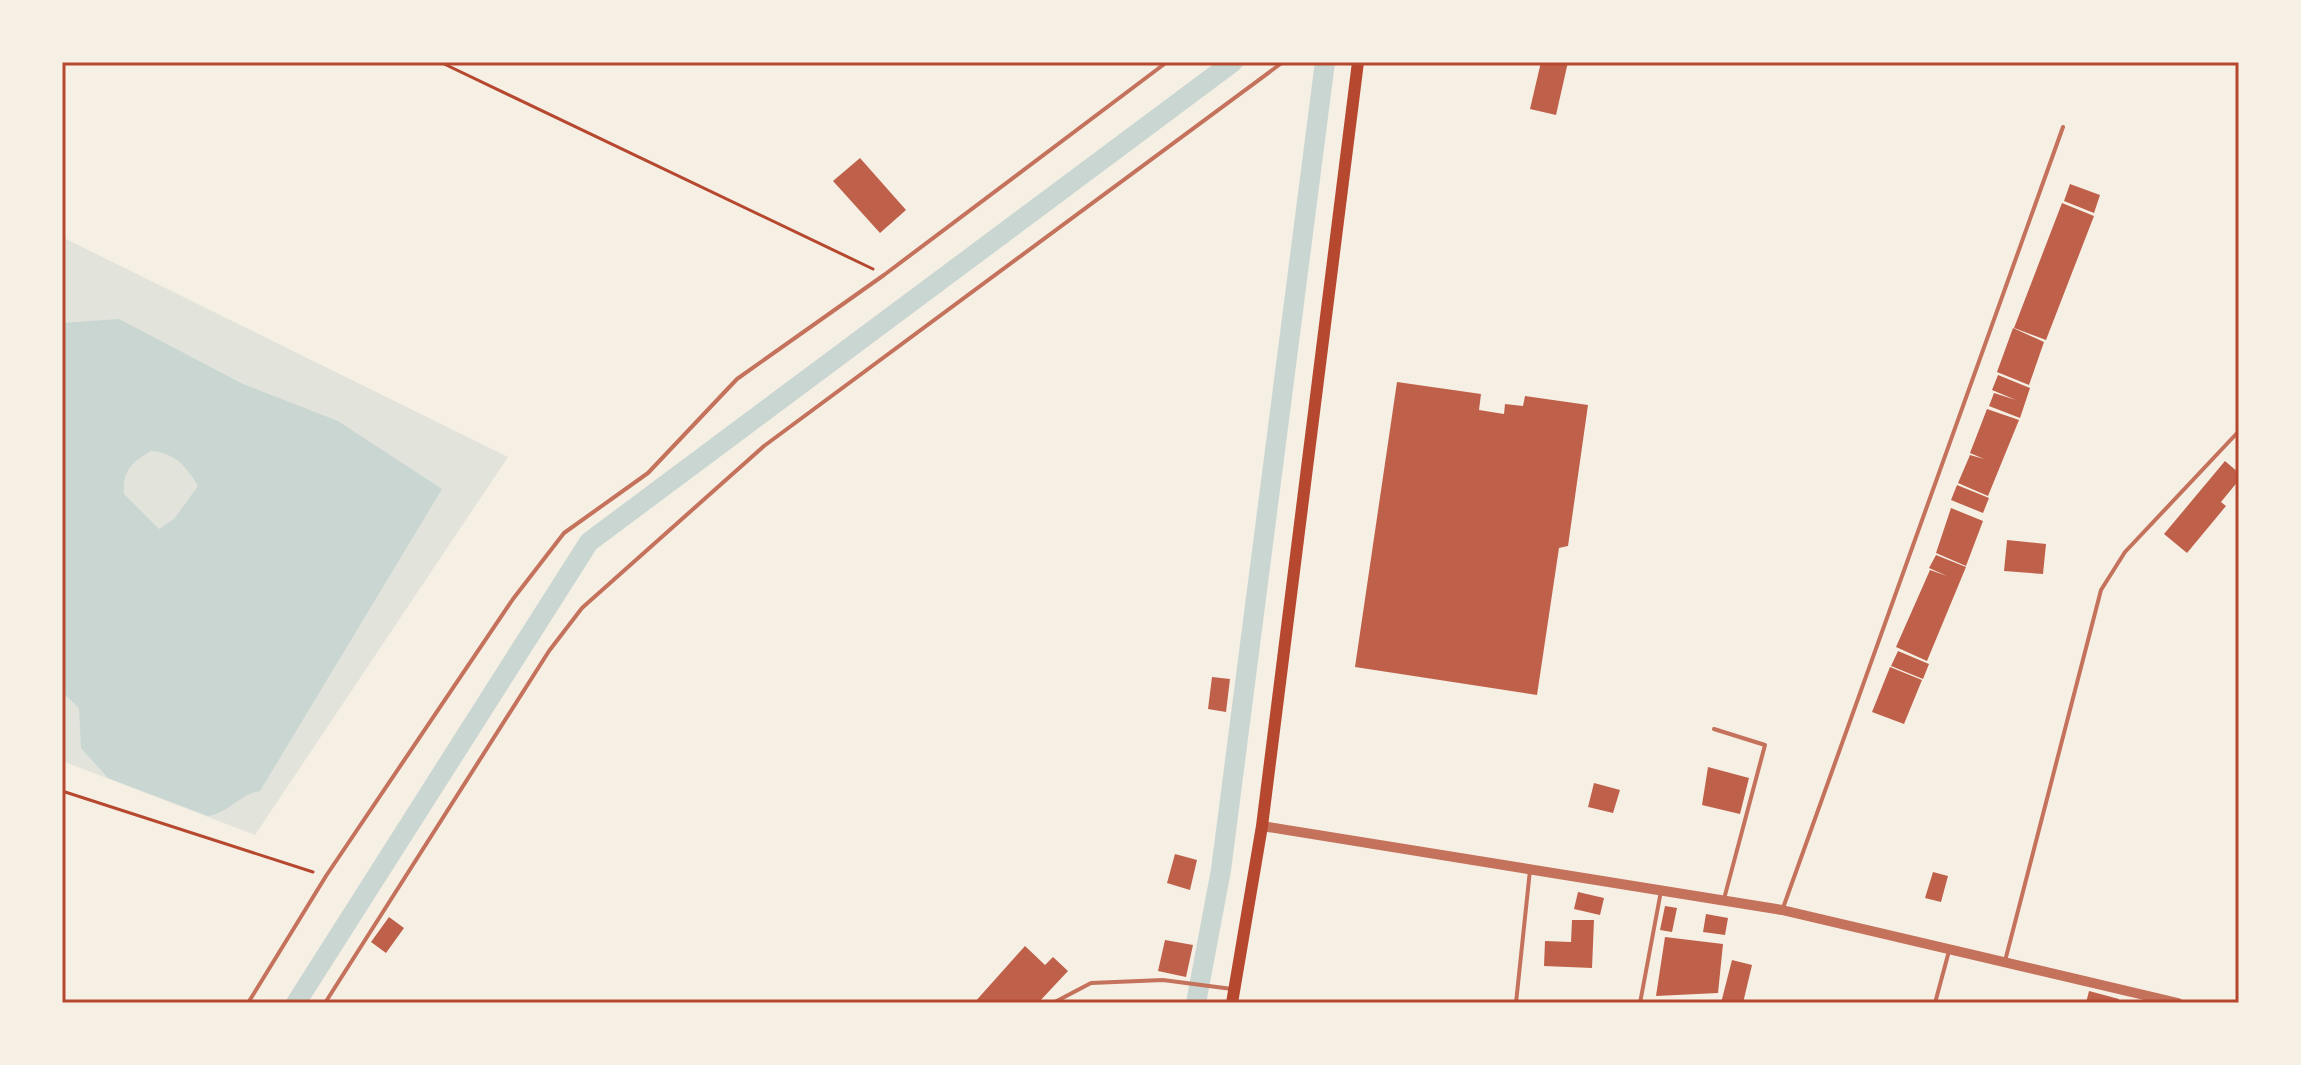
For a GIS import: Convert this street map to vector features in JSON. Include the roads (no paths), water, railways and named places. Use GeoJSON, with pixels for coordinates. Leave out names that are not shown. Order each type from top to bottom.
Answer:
{"type":"FeatureCollection","features":[{"type":"Feature","properties":{"kind":"main road"},"geometry":{"type":"LineString","coordinates":[[1232,1003],[1262,826],[1358,62]]}},
{"type":"Feature","properties":{"kind":"street"},"geometry":{"type":"LineString","coordinates":[[1262,826],[1782,910],[2178,1003]]}},
{"type":"Feature","properties":{"kind":"lane"},"geometry":{"type":"LineString","coordinates":[[248,1003],[326,876],[513,599],[564,533],[648,473],[737,379],[884,275],[1167,62]]}},
{"type":"Feature","properties":{"kind":"lane"},"geometry":{"type":"LineString","coordinates":[[325,1003],[549,651],[582,608],[764,446],[1283,62]]}},
{"type":"Feature","properties":{"kind":"lane"},"geometry":{"type":"LineString","coordinates":[[1782,910],[2063,127]]}},
{"type":"Feature","properties":{"kind":"lane"},"geometry":{"type":"LineString","coordinates":[[2005,961],[2101,590],[2125,552],[2239,431]]}},
{"type":"Feature","properties":{"kind":"lane"},"geometry":{"type":"LineString","coordinates":[[1714,729],[1765,745],[1724,899]]}},
{"type":"Feature","properties":{"kind":"lane"},"geometry":{"type":"LineString","coordinates":[[1516,1003],[1530,869]]}},
{"type":"Feature","properties":{"kind":"lane"},"geometry":{"type":"LineString","coordinates":[[1640,1003],[1661,890]]}},
{"type":"Feature","properties":{"kind":"lane"},"geometry":{"type":"LineString","coordinates":[[1935,1003],[1950,948]]}},
{"type":"Feature","properties":{"kind":"lane"},"geometry":{"type":"LineString","coordinates":[[1053,1003],[1091,983],[1163,980],[1234,989]]}},
{"type":"Feature","properties":{"kind":"waterway"},"geometry":{"type":"LineString","coordinates":[[296,1003],[589,542],[1233,62]]}},
{"type":"Feature","properties":{"kind":"waterway"},"geometry":{"type":"LineString","coordinates":[[1196,1003],[1221,870],[1325,62]]}}]}
